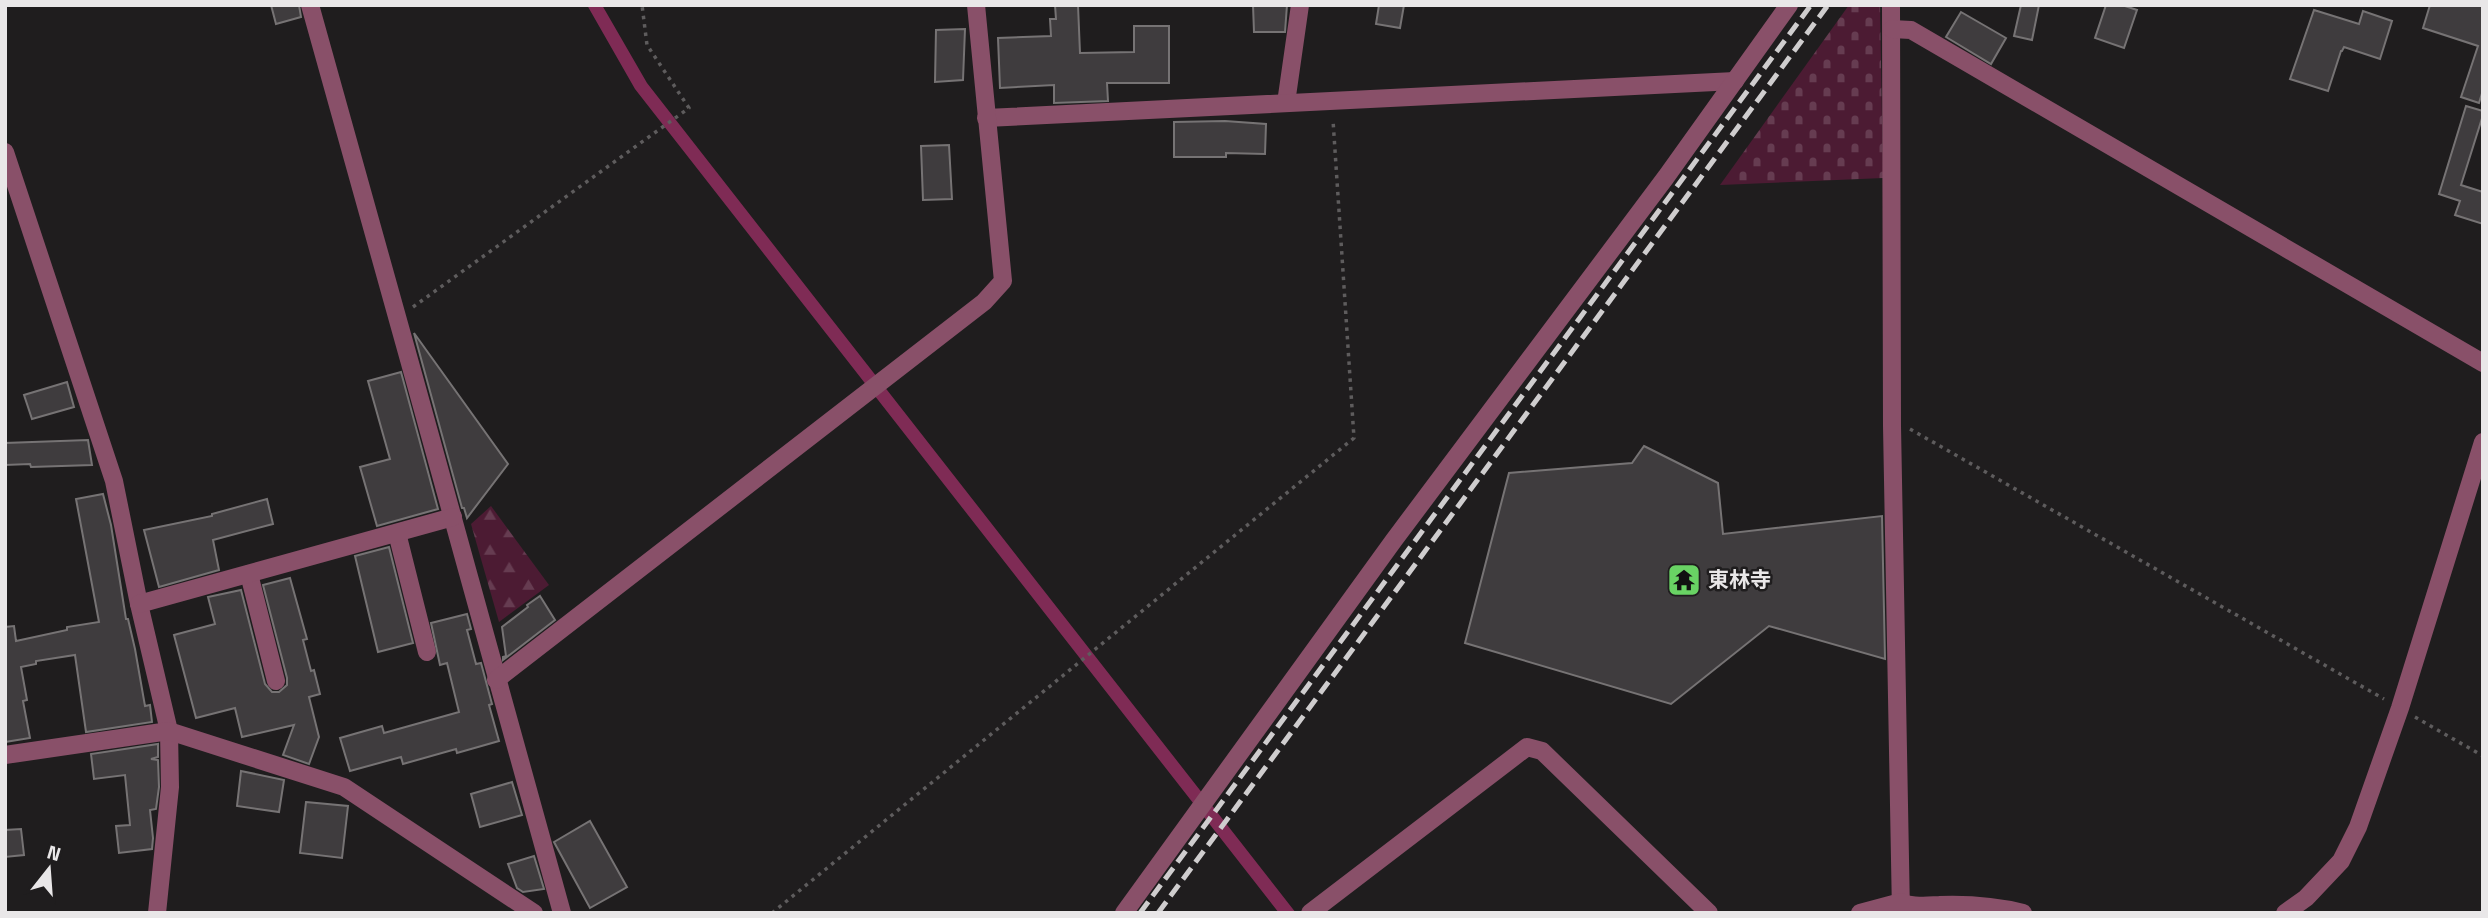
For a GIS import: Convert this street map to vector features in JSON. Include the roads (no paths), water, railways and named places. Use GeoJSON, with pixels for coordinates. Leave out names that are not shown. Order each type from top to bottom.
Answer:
{"type":"FeatureCollection","features":[{"type":"Feature","properties":{"kind":"street"},"geometry":{"type":"LineString","coordinates":[[310,5],[399,317],[496,680],[562,913]]}},
{"type":"Feature","properties":{"kind":"street"},"geometry":{"type":"LineString","coordinates":[[496,680],[984,302],[1003,281],[976,5]]}},
{"type":"Feature","properties":{"kind":"street"},"geometry":{"type":"LineString","coordinates":[[1286,103],[1300,5]]}},
{"type":"Feature","properties":{"kind":"street"},"geometry":{"type":"LineString","coordinates":[[1124,913],[1394,540],[1666,177],[1789,5]]}},
{"type":"Feature","properties":{"kind":"street"},"geometry":{"type":"LineString","coordinates":[[1891,5],[1892,426],[1901,907]]}},
{"type":"Feature","properties":{"kind":"street"},"geometry":{"type":"LineString","coordinates":[[1892,29],[1911,30],[2483,363]]}},
{"type":"Feature","properties":{"kind":"street"},"geometry":{"type":"LineString","coordinates":[[985,118],[1735,80]]}},
{"type":"Feature","properties":{"kind":"street"},"geometry":{"type":"LineString","coordinates":[[5,152],[114,481],[169,731],[170,787],[157,913]]}},
{"type":"Feature","properties":{"kind":"street"},"geometry":{"type":"LineString","coordinates":[[2285,913],[2306,898],[2341,861],[2358,827],[2400,708],[2483,442]]}},
{"type":"Feature","properties":{"kind":"street"},"geometry":{"type":"LineString","coordinates":[[139,604],[453,517]]}},
{"type":"Feature","properties":{"kind":"street"},"geometry":{"type":"LineString","coordinates":[[397,533],[427,652]]}},
{"type":"Feature","properties":{"kind":"street"},"geometry":{"type":"LineString","coordinates":[[248,574],[276,681]]}},
{"type":"Feature","properties":{"kind":"street"},"geometry":{"type":"LineString","coordinates":[[5,755],[169,731],[344,787],[534,913]]}},
{"type":"Feature","properties":{"kind":"street"},"geometry":{"type":"LineString","coordinates":[[1310,913],[1527,747],[1542,751],[1709,913]]}},
{"type":"Feature","properties":{"kind":"street"},"geometry":{"type":"LineString","coordinates":[[1860,913],[1938,905],[1981,906],[2023,913]]}},
{"type":"Feature","properties":{"kind":"railway"},"geometry":{"type":"LineString","coordinates":[[1140,913],[1811,5]]}},
{"type":"Feature","properties":{"kind":"railway"},"geometry":{"type":"LineString","coordinates":[[1158,913],[1828,5]]}},
{"type":"Feature","properties":{"kind":"place","name":"東林寺"},"geometry":{"type":"Point","coordinates":[1684,580]}}]}
